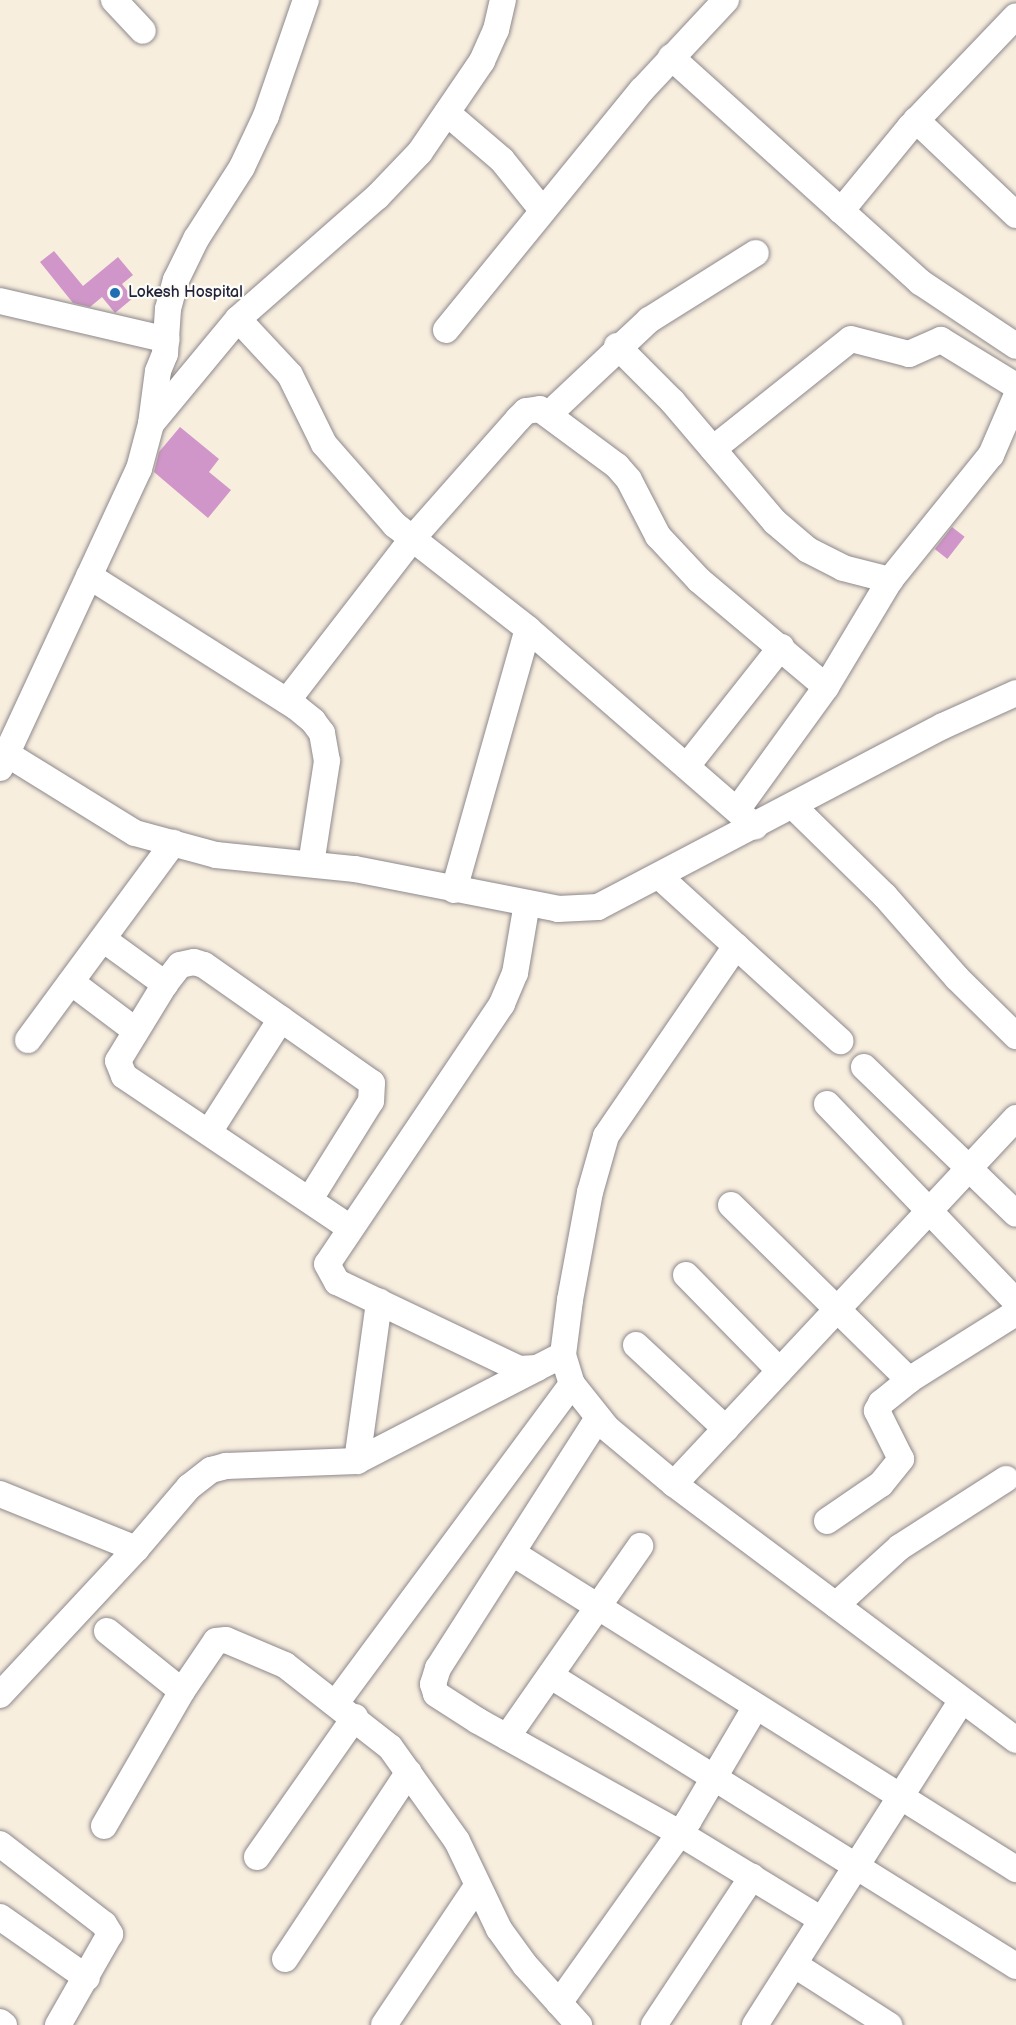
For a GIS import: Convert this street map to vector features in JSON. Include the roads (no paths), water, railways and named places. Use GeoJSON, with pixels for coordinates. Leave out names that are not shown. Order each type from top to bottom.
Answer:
{"type":"FeatureCollection","features":[{"type":"Feature","properties":{"kind":"street"},"geometry":{"type":"LineString","coordinates":[[114,0],[143,31]]}},
{"type":"Feature","properties":{"kind":"street"},"geometry":{"type":"LineString","coordinates":[[291,0],[250,118],[179,243],[164,277],[158,371],[151,424],[135,479],[4,762],[135,833],[216,855],[356,869],[558,909],[598,907],[660,877],[746,818],[793,806],[943,726],[1016,693]]}},
{"type":"Feature","properties":{"kind":"street"},"geometry":{"type":"LineString","coordinates":[[160,339],[176,280],[196,239],[242,167],[266,116],[306,0]]}},
{"type":"Feature","properties":{"kind":"street"},"geometry":{"type":"LineString","coordinates":[[151,424],[238,319],[400,175],[447,113],[482,61],[496,30],[503,0]]}},
{"type":"Feature","properties":{"kind":"street"},"geometry":{"type":"LineString","coordinates":[[446,330],[542,210],[670,57],[726,0]]}},
{"type":"Feature","properties":{"kind":"street"},"geometry":{"type":"LineString","coordinates":[[841,211],[916,120],[1016,16]]}},
{"type":"Feature","properties":{"kind":"street"},"geometry":{"type":"LineString","coordinates":[[670,57],[920,282],[1016,346]]}},
{"type":"Feature","properties":{"kind":"street"},"geometry":{"type":"LineString","coordinates":[[447,113],[502,160],[542,210]]}},
{"type":"Feature","properties":{"kind":"street"},"geometry":{"type":"LineString","coordinates":[[916,120],[1016,215]]}},
{"type":"Feature","properties":{"kind":"street"},"geometry":{"type":"LineString","coordinates":[[550,413],[617,346],[681,298],[756,253]]}},
{"type":"Feature","properties":{"kind":"street"},"geometry":{"type":"LineString","coordinates":[[0,301],[160,339]]}},
{"type":"Feature","properties":{"kind":"street"},"geometry":{"type":"LineString","coordinates":[[238,319],[295,382],[324,444],[376,506],[412,539],[528,629],[746,818]]}},
{"type":"Feature","properties":{"kind":"street"},"geometry":{"type":"LineString","coordinates":[[713,449],[851,339],[909,354],[941,340],[1016,386]]}},
{"type":"Feature","properties":{"kind":"street"},"geometry":{"type":"LineString","coordinates":[[617,346],[672,401],[775,522],[808,550],[834,564],[890,580]]}},
{"type":"Feature","properties":{"kind":"street"},"geometry":{"type":"LineString","coordinates":[[746,818],[890,580],[979,472],[999,439],[1016,397]]}},
{"type":"Feature","properties":{"kind":"street"},"geometry":{"type":"LineString","coordinates":[[287,701],[412,539],[526,411],[540,409],[550,413],[624,473],[657,536],[699,580],[826,687]]}},
{"type":"Feature","properties":{"kind":"street"},"geometry":{"type":"LineString","coordinates":[[89,576],[287,701],[313,721],[327,748],[311,864]]}},
{"type":"Feature","properties":{"kind":"street"},"geometry":{"type":"LineString","coordinates":[[454,890],[528,629]]}},
{"type":"Feature","properties":{"kind":"street"},"geometry":{"type":"LineString","coordinates":[[687,766],[781,647]]}},
{"type":"Feature","properties":{"kind":"street"},"geometry":{"type":"LineString","coordinates":[[793,806],[885,896],[957,978],[1016,1036]]}},
{"type":"Feature","properties":{"kind":"street"},"geometry":{"type":"LineString","coordinates":[[28,1040],[173,843]]}},
{"type":"Feature","properties":{"kind":"street"},"geometry":{"type":"LineString","coordinates":[[660,877],[840,1041]]}},
{"type":"Feature","properties":{"kind":"street"},"geometry":{"type":"LineString","coordinates":[[527,903],[515,973],[502,1004],[329,1257],[328,1270],[336,1282],[519,1369],[537,1368]]}},
{"type":"Feature","properties":{"kind":"street"},"geometry":{"type":"LineString","coordinates":[[103,939],[165,984]]}},
{"type":"Feature","properties":{"kind":"street"},"geometry":{"type":"LineString","coordinates":[[736,946],[606,1136],[590,1192],[563,1355],[572,1384],[598,1418],[674,1484],[1016,1740]]}},
{"type":"Feature","properties":{"kind":"street"},"geometry":{"type":"LineString","coordinates":[[310,1199],[371,1101],[374,1089],[368,1078],[194,962],[180,965],[165,984],[118,1061],[119,1070],[349,1227]]}},
{"type":"Feature","properties":{"kind":"street"},"geometry":{"type":"LineString","coordinates":[[71,982],[136,1031]]}},
{"type":"Feature","properties":{"kind":"street"},"geometry":{"type":"LineString","coordinates":[[210,1132],[281,1019]]}},
{"type":"Feature","properties":{"kind":"street"},"geometry":{"type":"LineString","coordinates":[[864,1067],[970,1167],[1016,1214]]}},
{"type":"Feature","properties":{"kind":"street"},"geometry":{"type":"LineString","coordinates":[[827,1104],[931,1208],[1016,1302]]}},
{"type":"Feature","properties":{"kind":"street"},"geometry":{"type":"LineString","coordinates":[[674,1484],[1016,1118]]}},
{"type":"Feature","properties":{"kind":"street"},"geometry":{"type":"LineString","coordinates":[[731,1206],[838,1308],[909,1380]]}},
{"type":"Feature","properties":{"kind":"street"},"geometry":{"type":"LineString","coordinates":[[686,1275],[780,1371]]}},
{"type":"Feature","properties":{"kind":"street"},"geometry":{"type":"LineString","coordinates":[[357,1461],[379,1302]]}},
{"type":"Feature","properties":{"kind":"street"},"geometry":{"type":"LineString","coordinates":[[827,1521],[895,1469],[901,1459],[899,1450],[877,1411],[881,1403],[909,1380],[1016,1313]]}},
{"type":"Feature","properties":{"kind":"street"},"geometry":{"type":"LineString","coordinates":[[636,1345],[726,1429]]}},
{"type":"Feature","properties":{"kind":"street"},"geometry":{"type":"LineString","coordinates":[[0,1695],[136,1549],[189,1487],[211,1470],[226,1466],[357,1461],[563,1355]]}},
{"type":"Feature","properties":{"kind":"street"},"geometry":{"type":"LineString","coordinates":[[257,1857],[345,1710],[572,1384]]}},
{"type":"Feature","properties":{"kind":"street"},"geometry":{"type":"LineString","coordinates":[[598,1418],[514,1554],[438,1668],[433,1684],[436,1694],[452,1706],[680,1833],[822,1920]]}},
{"type":"Feature","properties":{"kind":"street"},"geometry":{"type":"LineString","coordinates":[[836,1605],[900,1547],[1006,1479]]}},
{"type":"Feature","properties":{"kind":"street"},"geometry":{"type":"LineString","coordinates":[[0,1494],[136,1549]]}},
{"type":"Feature","properties":{"kind":"street"},"geometry":{"type":"LineString","coordinates":[[507,1737],[640,1546]]}},
{"type":"Feature","properties":{"kind":"street"},"geometry":{"type":"LineString","coordinates":[[514,1554],[755,1708],[1016,1869]]}},
{"type":"Feature","properties":{"kind":"street"},"geometry":{"type":"LineString","coordinates":[[106,1631],[182,1691]]}},
{"type":"Feature","properties":{"kind":"street"},"geometry":{"type":"LineString","coordinates":[[104,1826],[182,1691],[216,1641],[221,1640],[285,1665],[390,1747],[457,1840],[499,1929],[579,2025]]}},
{"type":"Feature","properties":{"kind":"street"},"geometry":{"type":"LineString","coordinates":[[551,1676],[854,1868],[1016,1966]]}},
{"type":"Feature","properties":{"kind":"street"},"geometry":{"type":"LineString","coordinates":[[755,2025],[962,1700]]}},
{"type":"Feature","properties":{"kind":"street"},"geometry":{"type":"LineString","coordinates":[[560,2003],[680,1833],[755,1708]]}},
{"type":"Feature","properties":{"kind":"street"},"geometry":{"type":"LineString","coordinates":[[285,1959],[409,1772]]}},
{"type":"Feature","properties":{"kind":"street"},"geometry":{"type":"LineString","coordinates":[[0,1844],[109,1930],[111,1937],[58,2025]]}},
{"type":"Feature","properties":{"kind":"street"},"geometry":{"type":"LineString","coordinates":[[654,2025],[752,1877]]}},
{"type":"Feature","properties":{"kind":"street"},"geometry":{"type":"LineString","coordinates":[[384,2025],[477,1886]]}},
{"type":"Feature","properties":{"kind":"street"},"geometry":{"type":"LineString","coordinates":[[0,1917],[87,1978]]}},
{"type":"Feature","properties":{"kind":"street"},"geometry":{"type":"LineString","coordinates":[[795,1965],[889,2025]]}},
{"type":"Feature","properties":{"kind":"street"},"geometry":{"type":"LineString","coordinates":[[0,2022],[4,2025]]}},
{"type":"Feature","properties":{"kind":"place","name":"Lokesh Hospital"},"geometry":{"type":"Point","coordinates":[115,293]}}]}
